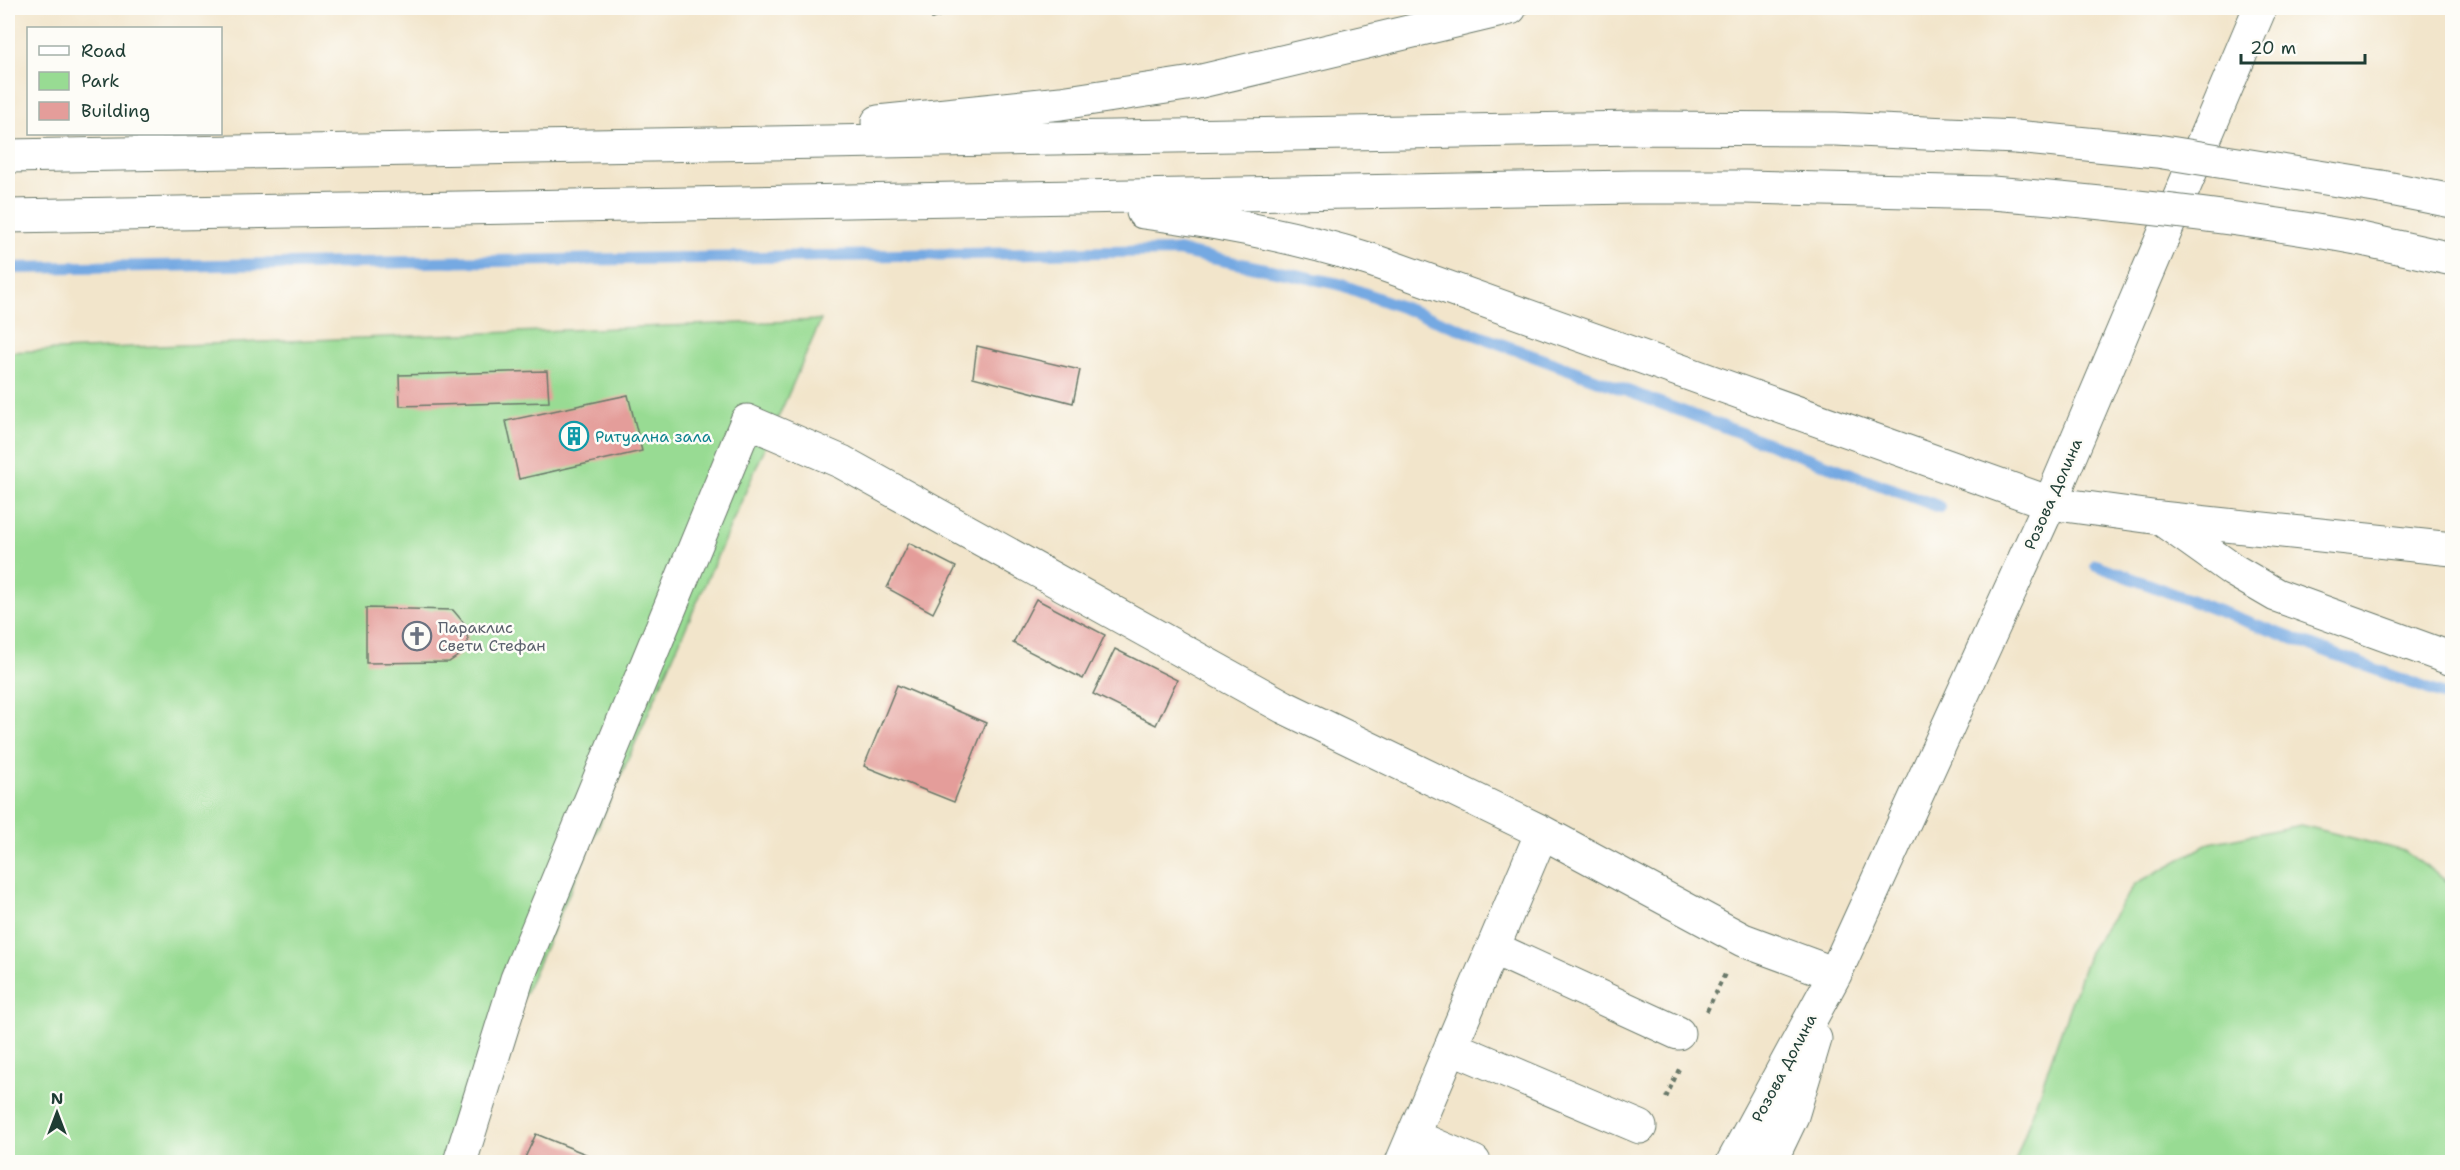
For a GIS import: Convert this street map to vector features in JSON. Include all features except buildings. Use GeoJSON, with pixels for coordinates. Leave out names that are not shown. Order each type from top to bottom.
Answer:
{"type":"FeatureCollection","features":[{"type":"Feature","properties":{"kind":"main road"},"geometry":{"type":"LineString","coordinates":[[651,146],[1126,94],[1245,72],[1510,8]]}},
{"type":"Feature","properties":{"kind":"main road","name":"Розова Долина"},"geometry":{"type":"LineString","coordinates":[[1733,1162],[1835,974],[2050,503],[2260,8]]}},
{"type":"Feature","properties":{"kind":"main road"},"geometry":{"type":"LineString","coordinates":[[8,156],[1725,127],[2016,137],[2157,151],[2311,173],[2452,201]]}},
{"type":"Feature","properties":{"kind":"main road"},"geometry":{"type":"LineString","coordinates":[[8,216],[1734,187],[1992,194],[2136,206],[2296,227],[2452,259]]}},
{"type":"Feature","properties":{"kind":"main road"},"geometry":{"type":"LineString","coordinates":[[1035,197],[1238,225],[1332,248],[2050,503],[2160,518],[2452,549]]}},
{"type":"Feature","properties":{"kind":"main road"},"geometry":{"type":"LineString","coordinates":[[460,1162],[517,979],[747,421],[842,462],[1284,707],[1542,832],[1743,940],[1835,974]]}},
{"type":"Feature","properties":{"kind":"main road"},"geometry":{"type":"LineString","coordinates":[[2160,518],[2233,570],[2276,595],[2452,659]]}},
{"type":"Feature","properties":{"kind":"main road"},"geometry":{"type":"LineString","coordinates":[[1474,1162],[1407,1149],[1542,832]]}},
{"type":"Feature","properties":{"kind":"main road"},"geometry":{"type":"LineString","coordinates":[[1493,948],[1678,1033]]}},
{"type":"Feature","properties":{"kind":"main road","name":"Розова Долина"},"geometry":{"type":"LineString","coordinates":[[1770,1162],[1792,1116],[1835,974]]}},
{"type":"Feature","properties":{"kind":"main road"},"geometry":{"type":"LineString","coordinates":[[1450,1047],[1640,1127]]}},
{"type":"Feature","properties":{"kind":"green space"},"geometry":{"type":"Polygon","coordinates":[[[821,320],[451,1162],[8,1162],[8,352],[821,320]]]}},
{"type":"Feature","properties":{"kind":"green space"},"geometry":{"type":"Polygon","coordinates":[[[2301,825],[2404,851],[2452,885],[2452,1162],[2015,1162],[2089,952],[2135,884],[2210,843],[2301,825]]]}},
{"type":"Feature","properties":{"kind":"waterway"},"geometry":{"type":"LineString","coordinates":[[8,268],[1178,251],[1339,284],[1940,507]]}},
{"type":"Feature","properties":{"kind":"waterway"},"geometry":{"type":"LineString","coordinates":[[2096,565],[2452,698]]}},
{"type":"Feature","properties":{"kind":"place","name":"Ритуална зала"},"geometry":{"type":"Point","coordinates":[574,436]}},
{"type":"Feature","properties":{"kind":"place","name":"Параклис Свети Стефан"},"geometry":{"type":"Point","coordinates":[417,636]}}]}
